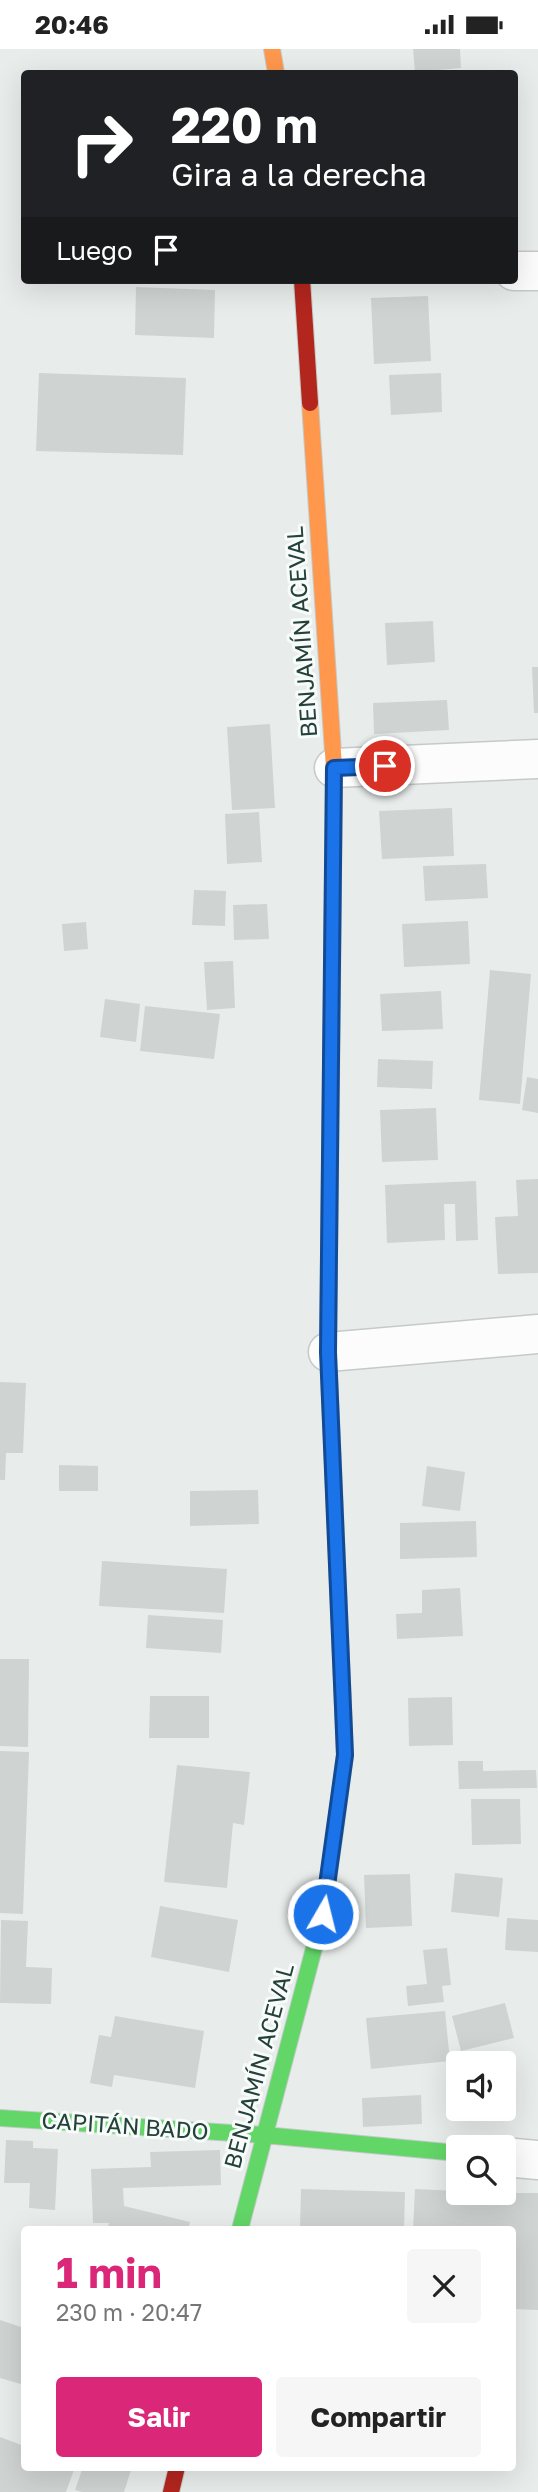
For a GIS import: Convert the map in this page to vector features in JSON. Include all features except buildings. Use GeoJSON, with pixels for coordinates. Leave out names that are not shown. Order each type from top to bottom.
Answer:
{"type":"FeatureCollection","features":[{"type":"Feature","properties":{"kind":"street"},"geometry":{"type":"LineString","coordinates":[[272,49],[276,70]]}},
{"type":"Feature","properties":{"kind":"street"},"geometry":{"type":"LineString","coordinates":[[518,271],[538,271]]}},
{"type":"Feature","properties":{"kind":"street","name":"BENJAMÍN ACEVAL"},"geometry":{"type":"LineString","coordinates":[[241,2226],[323,1914],[345,1755],[328,1352],[334,768],[302,284]]}},
{"type":"Feature","properties":{"kind":"street"},"geometry":{"type":"LineString","coordinates":[[334,768],[538,759]]}},
{"type":"Feature","properties":{"kind":"street"},"geometry":{"type":"LineString","coordinates":[[328,1352],[538,1334]]}},
{"type":"Feature","properties":{"kind":"street","name":"CAPITÁN BADO"},"geometry":{"type":"LineString","coordinates":[[0,2118],[264,2135],[446,2152]]}},
{"type":"Feature","properties":{"kind":"street"},"geometry":{"type":"LineString","coordinates":[[516,2158],[538,2160]]}},
{"type":"Feature","properties":{"kind":"street"},"geometry":{"type":"LineString","coordinates":[[171,2492],[176,2471]]}},
{"type":"Feature","properties":{"kind":"traffic: fast"},"geometry":{"type":"LineString","coordinates":[[332,989],[328,1352],[334,1488]]}},
{"type":"Feature","properties":{"kind":"traffic: fast"},"geometry":{"type":"LineString","coordinates":[[241,2226],[323,1914],[335,1831]]}},
{"type":"Feature","properties":{"kind":"traffic: fast"},"geometry":{"type":"LineString","coordinates":[[0,2118],[264,2135],[446,2152]]}},
{"type":"Feature","properties":{"kind":"traffic: slow"},"geometry":{"type":"LineString","coordinates":[[272,49],[276,70]]}},
{"type":"Feature","properties":{"kind":"traffic: slow"},"geometry":{"type":"LineString","coordinates":[[310,403],[334,768],[332,989]]}},
{"type":"Feature","properties":{"kind":"traffic: slow"},"geometry":{"type":"LineString","coordinates":[[334,1488],[345,1755],[335,1831]]}},
{"type":"Feature","properties":{"kind":"traffic: jam"},"geometry":{"type":"LineString","coordinates":[[302,284],[310,403]]}},
{"type":"Feature","properties":{"kind":"traffic: jam"},"geometry":{"type":"LineString","coordinates":[[171,2492],[176,2471]]}},
{"type":"Feature","properties":{"kind":"route"},"geometry":{"type":"LineString","coordinates":[[323,1914],[345,1755],[328,1352],[334,768],[385,766]]}}]}
